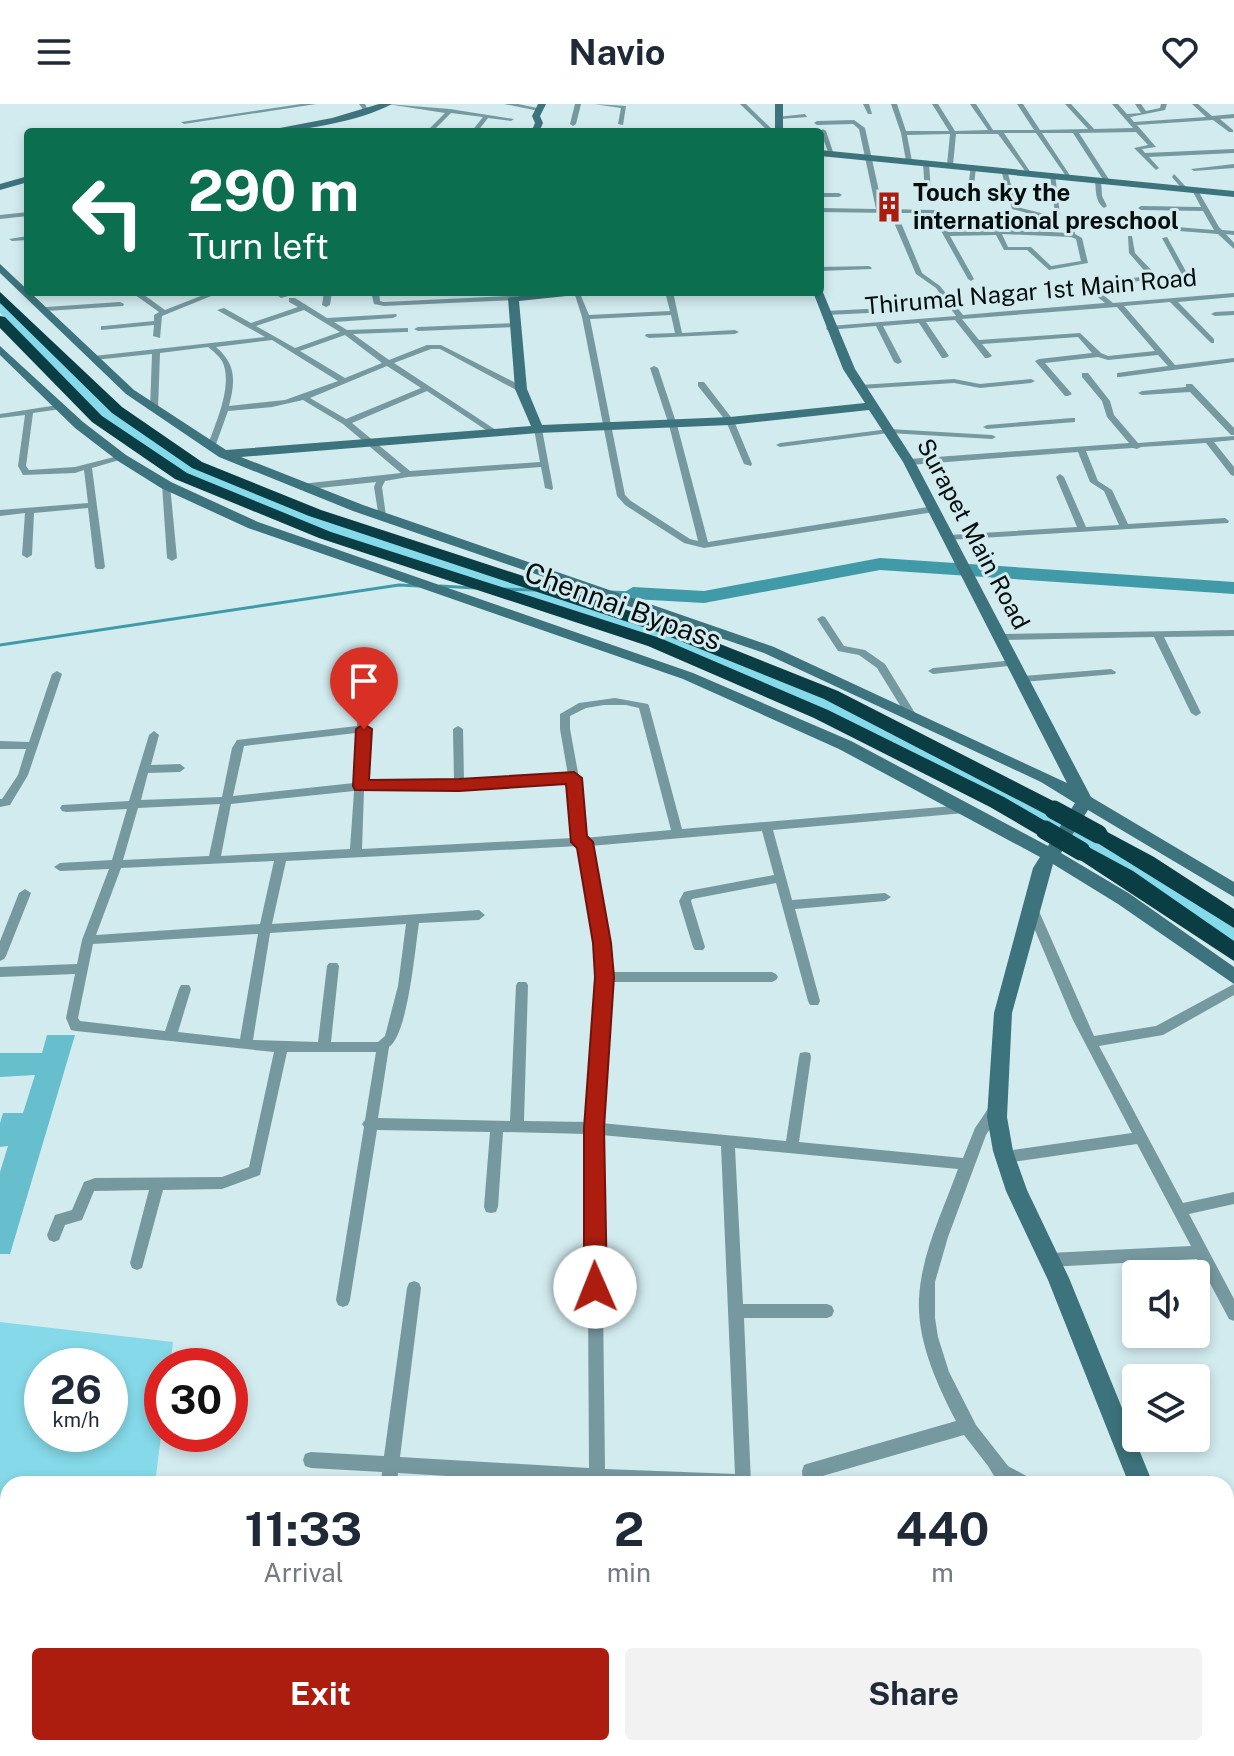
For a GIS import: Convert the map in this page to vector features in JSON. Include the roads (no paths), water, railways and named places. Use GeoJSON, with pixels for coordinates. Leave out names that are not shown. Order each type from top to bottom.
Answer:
{"type":"FeatureCollection","features":[{"type":"Feature","properties":{"kind":"highway","name":"Chennai Bypass"},"geometry":{"type":"LineString","coordinates":[[0,296],[117,410],[197,465],[315,513],[491,571],[670,622],[831,695],[1054,810],[1147,862],[1234,920]]}},
{"type":"Feature","properties":{"kind":"highway","name":"Chennai Bypass"},"geometry":{"type":"LineString","coordinates":[[0,320],[97,419],[181,476],[431,580],[535,603],[654,642],[821,714],[997,802],[1051,844],[1081,851],[1125,877],[1234,952]]}},
{"type":"Feature","properties":{"kind":"street"},"geometry":{"type":"LineString","coordinates":[[213,104],[218,118]]}},
{"type":"Feature","properties":{"kind":"street"},"geometry":{"type":"LineString","coordinates":[[184,122],[313,104]]}},
{"type":"Feature","properties":{"kind":"street"},"geometry":{"type":"LineString","coordinates":[[300,128],[364,108],[389,104],[511,119]]}},
{"type":"Feature","properties":{"kind":"street"},"geometry":{"type":"LineString","coordinates":[[507,104],[540,106],[536,128]]}},
{"type":"Feature","properties":{"kind":"street"},"geometry":{"type":"LineString","coordinates":[[573,124],[578,104]]}},
{"type":"Feature","properties":{"kind":"street"},"geometry":{"type":"LineString","coordinates":[[597,104],[624,107],[621,124]]}},
{"type":"Feature","properties":{"kind":"street"},"geometry":{"type":"LineString","coordinates":[[743,104],[768,128]]}},
{"type":"Feature","properties":{"kind":"street"},"geometry":{"type":"LineString","coordinates":[[779,104],[779,128]]}},
{"type":"Feature","properties":{"kind":"street"},"geometry":{"type":"LineString","coordinates":[[866,104],[870,113]]}},
{"type":"Feature","properties":{"kind":"street"},"geometry":{"type":"LineString","coordinates":[[894,104],[909,161]]}},
{"type":"Feature","properties":{"kind":"street"},"geometry":{"type":"LineString","coordinates":[[935,104],[953,132],[950,165]]}},
{"type":"Feature","properties":{"kind":"street"},"geometry":{"type":"LineString","coordinates":[[973,104],[1028,173]]}},
{"type":"Feature","properties":{"kind":"street"},"geometry":{"type":"LineString","coordinates":[[1020,104],[1068,177]]}},
{"type":"Feature","properties":{"kind":"street"},"geometry":{"type":"LineString","coordinates":[[1068,104],[1094,132]]}},
{"type":"Feature","properties":{"kind":"street"},"geometry":{"type":"LineString","coordinates":[[1115,104],[1153,147],[1137,148],[1156,168]]}},
{"type":"Feature","properties":{"kind":"street"},"geometry":{"type":"LineString","coordinates":[[1138,104],[1146,113]]}},
{"type":"Feature","properties":{"kind":"street"},"geometry":{"type":"LineString","coordinates":[[1126,116],[1163,109],[1164,104]]}},
{"type":"Feature","properties":{"kind":"street"},"geometry":{"type":"LineString","coordinates":[[1195,104],[1231,131]]}},
{"type":"Feature","properties":{"kind":"street"},"geometry":{"type":"LineString","coordinates":[[275,107],[285,128]]}},
{"type":"Feature","properties":{"kind":"street"},"geometry":{"type":"LineString","coordinates":[[433,128],[450,111]]}},
{"type":"Feature","properties":{"kind":"street"},"geometry":{"type":"LineString","coordinates":[[477,128],[487,116]]}},
{"type":"Feature","properties":{"kind":"street"},"geometry":{"type":"LineString","coordinates":[[780,117],[805,116]]}},
{"type":"Feature","properties":{"kind":"street"},"geometry":{"type":"LineString","coordinates":[[1133,124],[1234,116]]}},
{"type":"Feature","properties":{"kind":"street"},"geometry":{"type":"LineString","coordinates":[[817,123],[858,123],[864,132],[880,211]]}},
{"type":"Feature","properties":{"kind":"street"},"geometry":{"type":"LineString","coordinates":[[904,133],[1139,130]]}},
{"type":"Feature","properties":{"kind":"street"},"geometry":{"type":"LineString","coordinates":[[1076,132],[1103,181],[1099,196],[1104,206]]}},
{"type":"Feature","properties":{"kind":"street"},"geometry":{"type":"LineString","coordinates":[[824,134],[832,154]]}},
{"type":"Feature","properties":{"kind":"street"},"geometry":{"type":"LineString","coordinates":[[1144,155],[1234,151]]}},
{"type":"Feature","properties":{"kind":"street"},"geometry":{"type":"LineString","coordinates":[[824,153],[1234,194]]}},
{"type":"Feature","properties":{"kind":"street"},"geometry":{"type":"LineString","coordinates":[[926,163],[928,193]]}},
{"type":"Feature","properties":{"kind":"street"},"geometry":{"type":"LineString","coordinates":[[1194,169],[1234,166]]}},
{"type":"Feature","properties":{"kind":"street"},"geometry":{"type":"LineString","coordinates":[[970,195],[973,167]]}},
{"type":"Feature","properties":{"kind":"street"},"geometry":{"type":"LineString","coordinates":[[1004,170],[1014,208],[1049,217],[1058,214],[1053,175]]}},
{"type":"Feature","properties":{"kind":"street"},"geometry":{"type":"LineString","coordinates":[[1174,176],[1190,189],[1218,232],[1234,247]]}},
{"type":"Feature","properties":{"kind":"street"},"geometry":{"type":"LineString","coordinates":[[0,187],[24,180]]}},
{"type":"Feature","properties":{"kind":"street"},"geometry":{"type":"LineString","coordinates":[[824,195],[839,195]]}},
{"type":"Feature","properties":{"kind":"street"},"geometry":{"type":"LineString","coordinates":[[1141,208],[1205,209]]}},
{"type":"Feature","properties":{"kind":"street"},"geometry":{"type":"LineString","coordinates":[[824,210],[933,211],[971,279]]}},
{"type":"Feature","properties":{"kind":"street"},"geometry":{"type":"LineString","coordinates":[[893,211],[919,274],[938,287],[988,356]]}},
{"type":"Feature","properties":{"kind":"street"},"geometry":{"type":"LineString","coordinates":[[0,217],[24,214]]}},
{"type":"Feature","properties":{"kind":"street"},"geometry":{"type":"LineString","coordinates":[[1072,235],[1070,224],[1114,224],[1234,233]]}},
{"type":"Feature","properties":{"kind":"street"},"geometry":{"type":"LineString","coordinates":[[947,234],[998,232],[1072,235],[1079,238],[1085,263],[1049,268],[1029,248],[1006,249],[998,232]]}},
{"type":"Feature","properties":{"kind":"street"},"geometry":{"type":"LineString","coordinates":[[1130,237],[1132,253],[1154,277]]}},
{"type":"Feature","properties":{"kind":"street"},"geometry":{"type":"LineString","coordinates":[[12,239],[24,238]]}},
{"type":"Feature","properties":{"kind":"street"},"geometry":{"type":"LineString","coordinates":[[1165,238],[1185,275],[1086,285],[1115,305],[1173,368]]}},
{"type":"Feature","properties":{"kind":"street"},"geometry":{"type":"LineString","coordinates":[[0,267],[24,289]]}},
{"type":"Feature","properties":{"kind":"street"},"geometry":{"type":"LineString","coordinates":[[824,269],[869,268]]}},
{"type":"Feature","properties":{"kind":"street","name":"Thirumal Nagar 1st Main Road"},"geometry":{"type":"LineString","coordinates":[[830,328],[1234,295]]}},
{"type":"Feature","properties":{"kind":"street"},"geometry":{"type":"LineString","coordinates":[[32,296],[94,358],[154,409],[217,451],[301,487],[530,565],[670,622],[769,650],[1047,778],[1234,890]]}},
{"type":"Feature","properties":{"kind":"street"},"geometry":{"type":"LineString","coordinates":[[141,296],[164,312]]}},
{"type":"Feature","properties":{"kind":"street"},"geometry":{"type":"LineString","coordinates":[[157,336],[158,315],[204,296]]}},
{"type":"Feature","properties":{"kind":"street"},"geometry":{"type":"LineString","coordinates":[[214,296],[250,326],[344,381]]}},
{"type":"Feature","properties":{"kind":"street"},"geometry":{"type":"LineString","coordinates":[[284,296],[346,332],[495,432]]}},
{"type":"Feature","properties":{"kind":"street"},"geometry":{"type":"LineString","coordinates":[[326,305],[327,296]]}},
{"type":"Feature","properties":{"kind":"street"},"geometry":{"type":"LineString","coordinates":[[376,296],[377,302],[384,304],[498,296]]}},
{"type":"Feature","properties":{"kind":"street"},"geometry":{"type":"LineString","coordinates":[[512,296],[521,389],[538,429],[549,488]]}},
{"type":"Feature","properties":{"kind":"street"},"geometry":{"type":"LineString","coordinates":[[577,296],[586,317],[621,496],[687,541],[704,545],[934,509]]}},
{"type":"Feature","properties":{"kind":"street"},"geometry":{"type":"LineString","coordinates":[[670,296],[679,335]]}},
{"type":"Feature","properties":{"kind":"street","name":"Surapet Main Road"},"geometry":{"type":"LineString","coordinates":[[820,296],[830,328],[860,387],[909,462],[1084,802]]}},
{"type":"Feature","properties":{"kind":"street"},"geometry":{"type":"LineString","coordinates":[[1173,301],[1211,341]]}},
{"type":"Feature","properties":{"kind":"street"},"geometry":{"type":"LineString","coordinates":[[46,309],[62,304],[120,304]]}},
{"type":"Feature","properties":{"kind":"street"},"geometry":{"type":"LineString","coordinates":[[250,326],[305,307]]}},
{"type":"Feature","properties":{"kind":"street"},"geometry":{"type":"LineString","coordinates":[[826,313],[866,311]]}},
{"type":"Feature","properties":{"kind":"street"},"geometry":{"type":"LineString","coordinates":[[586,317],[674,313]]}},
{"type":"Feature","properties":{"kind":"street"},"geometry":{"type":"LineString","coordinates":[[1215,314],[1234,313]]}},
{"type":"Feature","properties":{"kind":"street"},"geometry":{"type":"LineString","coordinates":[[326,320],[393,316]]}},
{"type":"Feature","properties":{"kind":"street"},"geometry":{"type":"LineString","coordinates":[[921,321],[945,356]]}},
{"type":"Feature","properties":{"kind":"street"},"geometry":{"type":"LineString","coordinates":[[104,328],[157,323]]}},
{"type":"Feature","properties":{"kind":"street"},"geometry":{"type":"LineString","coordinates":[[878,324],[898,362]]}},
{"type":"Feature","properties":{"kind":"street"},"geometry":{"type":"LineString","coordinates":[[418,329],[516,325]]}},
{"type":"Feature","properties":{"kind":"street"},"geometry":{"type":"LineString","coordinates":[[293,351],[346,332],[405,330]]}},
{"type":"Feature","properties":{"kind":"street"},"geometry":{"type":"LineString","coordinates":[[649,336],[735,332]]}},
{"type":"Feature","properties":{"kind":"street"},"geometry":{"type":"LineString","coordinates":[[976,342],[1080,335],[1098,355]]}},
{"type":"Feature","properties":{"kind":"street"},"geometry":{"type":"LineString","coordinates":[[94,358],[273,338]]}},
{"type":"Feature","properties":{"kind":"street"},"geometry":{"type":"LineString","coordinates":[[210,345],[227,362],[217,451]]}},
{"type":"Feature","properties":{"kind":"street"},"geometry":{"type":"LineString","coordinates":[[224,409],[255,408],[306,399],[430,347],[441,347],[521,389]]}},
{"type":"Feature","properties":{"kind":"street"},"geometry":{"type":"LineString","coordinates":[[154,409],[156,351]]}},
{"type":"Feature","properties":{"kind":"street"},"geometry":{"type":"LineString","coordinates":[[1068,394],[1039,361],[1160,353]]}},
{"type":"Feature","properties":{"kind":"street"},"geometry":{"type":"LineString","coordinates":[[3,357],[58,407],[122,458],[166,485],[253,525],[431,580],[688,676],[845,745],[965,809],[1051,844],[1234,977]]}},
{"type":"Feature","properties":{"kind":"street"},"geometry":{"type":"LineString","coordinates":[[1120,375],[1234,360]]}},
{"type":"Feature","properties":{"kind":"street"},"geometry":{"type":"LineString","coordinates":[[654,368],[673,425],[704,545]]}},
{"type":"Feature","properties":{"kind":"street"},"geometry":{"type":"LineString","coordinates":[[1085,375],[1106,401],[1110,415],[1137,447]]}},
{"type":"Feature","properties":{"kind":"street"},"geometry":{"type":"LineString","coordinates":[[860,387],[946,381],[980,386],[1031,381]]}},
{"type":"Feature","properties":{"kind":"street"},"geometry":{"type":"LineString","coordinates":[[701,384],[730,421],[748,464]]}},
{"type":"Feature","properties":{"kind":"street"},"geometry":{"type":"LineString","coordinates":[[346,422],[428,388]]}},
{"type":"Feature","properties":{"kind":"street"},"geometry":{"type":"LineString","coordinates":[[1142,393],[1191,388],[1234,436]]}},
{"type":"Feature","properties":{"kind":"street"},"geometry":{"type":"LineString","coordinates":[[306,399],[346,422],[408,474]]}},
{"type":"Feature","properties":{"kind":"street"},"geometry":{"type":"LineString","coordinates":[[217,451],[538,429],[673,425],[873,406]]}},
{"type":"Feature","properties":{"kind":"street"},"geometry":{"type":"LineString","coordinates":[[0,416],[58,407]]}},
{"type":"Feature","properties":{"kind":"street"},"geometry":{"type":"LineString","coordinates":[[29,413],[23,471],[32,474],[88,468],[122,458]]}},
{"type":"Feature","properties":{"kind":"street"},"geometry":{"type":"LineString","coordinates":[[1002,456],[984,422],[1072,420]]}},
{"type":"Feature","properties":{"kind":"street"},"geometry":{"type":"LineString","coordinates":[[780,445],[889,431],[992,437]]}},
{"type":"Feature","properties":{"kind":"street"},"geometry":{"type":"LineString","coordinates":[[909,462],[1137,447],[1234,436]]}},
{"type":"Feature","properties":{"kind":"street"},"geometry":{"type":"LineString","coordinates":[[1208,440],[1234,473]]}},
{"type":"Feature","properties":{"kind":"street"},"geometry":{"type":"LineString","coordinates":[[1082,451],[1094,482],[1108,490],[1124,526]]}},
{"type":"Feature","properties":{"kind":"street"},"geometry":{"type":"LineString","coordinates":[[301,487],[408,474],[544,464]]}},
{"type":"Feature","properties":{"kind":"street"},"geometry":{"type":"LineString","coordinates":[[88,468],[100,567]]}},
{"type":"Feature","properties":{"kind":"street"},"geometry":{"type":"LineString","coordinates":[[1060,477],[1082,529]]}},
{"type":"Feature","properties":{"kind":"street"},"geometry":{"type":"LineString","coordinates":[[382,479],[378,487],[382,516]]}},
{"type":"Feature","properties":{"kind":"street"},"geometry":{"type":"LineString","coordinates":[[166,485],[172,558]]}},
{"type":"Feature","properties":{"kind":"street"},"geometry":{"type":"LineString","coordinates":[[0,513],[91,505]]}},
{"type":"Feature","properties":{"kind":"street"},"geometry":{"type":"LineString","coordinates":[[27,555],[30,510]]}},
{"type":"Feature","properties":{"kind":"street"},"geometry":{"type":"LineString","coordinates":[[949,538],[1225,521]]}},
{"type":"Feature","properties":{"kind":"street"},"geometry":{"type":"LineString","coordinates":[[822,619],[841,649],[862,652],[881,666],[910,713]]}},
{"type":"Feature","properties":{"kind":"street"},"geometry":{"type":"LineString","coordinates":[[1001,637],[1234,633]]}},
{"type":"Feature","properties":{"kind":"street"},"geometry":{"type":"LineString","coordinates":[[1158,635],[1196,713]]}},
{"type":"Feature","properties":{"kind":"street"},"geometry":{"type":"LineString","coordinates":[[933,671],[1015,663]]}},
{"type":"Feature","properties":{"kind":"street"},"geometry":{"type":"LineString","coordinates":[[1023,679],[1111,672]]}},
{"type":"Feature","properties":{"kind":"street"},"geometry":{"type":"LineString","coordinates":[[0,803],[6,802],[23,775],[57,674]]}},
{"type":"Feature","properties":{"kind":"street"},"geometry":{"type":"LineString","coordinates":[[597,1476],[594,1128],[605,977],[602,943],[582,842],[565,714],[576,706],[607,702],[634,702],[644,706],[678,834]]}},
{"type":"Feature","properties":{"kind":"street"},"geometry":{"type":"LineString","coordinates":[[356,853],[363,707]]}},
{"type":"Feature","properties":{"kind":"street"},"geometry":{"type":"LineString","coordinates":[[214,861],[229,800],[237,748],[241,743],[364,729]]}},
{"type":"Feature","properties":{"kind":"street"},"geometry":{"type":"LineString","coordinates":[[458,729],[459,785]]}},
{"type":"Feature","properties":{"kind":"street"},"geometry":{"type":"LineString","coordinates":[[154,735],[116,866],[88,940],[72,1018],[76,1026],[282,1047],[383,1046]]}},
{"type":"Feature","properties":{"kind":"street"},"geometry":{"type":"LineString","coordinates":[[0,745],[33,746]]}},
{"type":"Feature","properties":{"kind":"street"},"geometry":{"type":"LineString","coordinates":[[144,769],[180,768]]}},
{"type":"Feature","properties":{"kind":"street"},"geometry":{"type":"LineString","coordinates":[[66,808],[229,800],[361,786],[459,785],[574,778]]}},
{"type":"Feature","properties":{"kind":"street"},"geometry":{"type":"LineString","coordinates":[[1084,802],[1051,844],[1030,906],[1003,1013],[997,1117],[1005,1157],[1017,1191],[1049,1260],[1138,1476]]}},
{"type":"Feature","properties":{"kind":"street"},"geometry":{"type":"LineString","coordinates":[[60,867],[582,842],[965,809]]}},
{"type":"Feature","properties":{"kind":"street"},"geometry":{"type":"LineString","coordinates":[[766,826],[814,1001]]}},
{"type":"Feature","properties":{"kind":"street"},"geometry":{"type":"LineString","coordinates":[[246,1043],[265,928],[281,857]]}},
{"type":"Feature","properties":{"kind":"street"},"geometry":{"type":"LineString","coordinates":[[699,947],[685,901],[688,895],[781,878]]}},
{"type":"Feature","properties":{"kind":"street"},"geometry":{"type":"LineString","coordinates":[[0,956],[25,893]]}},
{"type":"Feature","properties":{"kind":"street"},"geometry":{"type":"LineString","coordinates":[[789,905],[885,897]]}},
{"type":"Feature","properties":{"kind":"street"},"geometry":{"type":"LineString","coordinates":[[1030,906],[1091,1042],[1234,1314]]}},
{"type":"Feature","properties":{"kind":"street"},"geometry":{"type":"LineString","coordinates":[[88,940],[479,915]]}},
{"type":"Feature","properties":{"kind":"street"},"geometry":{"type":"LineString","coordinates":[[343,1300],[383,1046],[391,1039],[404,986],[413,920]]}},
{"type":"Feature","properties":{"kind":"street"},"geometry":{"type":"LineString","coordinates":[[324,1048],[333,966]]}},
{"type":"Feature","properties":{"kind":"street"},"geometry":{"type":"LineString","coordinates":[[0,972],[81,969]]}},
{"type":"Feature","properties":{"kind":"street"},"geometry":{"type":"LineString","coordinates":[[605,977],[772,977]]}},
{"type":"Feature","properties":{"kind":"street"},"geometry":{"type":"LineString","coordinates":[[517,1127],[522,985]]}},
{"type":"Feature","properties":{"kind":"street"},"geometry":{"type":"LineString","coordinates":[[170,1036],[185,989]]}},
{"type":"Feature","properties":{"kind":"street"},"geometry":{"type":"LineString","coordinates":[[1091,1042],[1158,1031],[1234,989]]}},
{"type":"Feature","properties":{"kind":"street"},"geometry":{"type":"LineString","coordinates":[[54,1235],[60,1220],[77,1215],[89,1186],[222,1183],[255,1171],[282,1047]]}},
{"type":"Feature","properties":{"kind":"street"},"geometry":{"type":"LineString","coordinates":[[792,1145],[805,1057]]}},
{"type":"Feature","properties":{"kind":"street"},"geometry":{"type":"LineString","coordinates":[[998,1104],[980,1132],[967,1164],[927,1283],[930,1335],[941,1369],[967,1426],[1004,1476]]}},
{"type":"Feature","properties":{"kind":"street"},"geometry":{"type":"LineString","coordinates":[[369,1124],[594,1128],[967,1164]]}},
{"type":"Feature","properties":{"kind":"street"},"geometry":{"type":"LineString","coordinates":[[491,1207],[497,1126]]}},
{"type":"Feature","properties":{"kind":"street"},"geometry":{"type":"LineString","coordinates":[[1005,1157],[1140,1138]]}},
{"type":"Feature","properties":{"kind":"street"},"geometry":{"type":"LineString","coordinates":[[728,1143],[744,1476]]}},
{"type":"Feature","properties":{"kind":"street"},"geometry":{"type":"LineString","coordinates":[[137,1263],[157,1184]]}},
{"type":"Feature","properties":{"kind":"street"},"geometry":{"type":"LineString","coordinates":[[1179,1210],[1234,1198]]}},
{"type":"Feature","properties":{"kind":"street"},"geometry":{"type":"LineString","coordinates":[[1049,1260],[1202,1252]]}},
{"type":"Feature","properties":{"kind":"street"},"geometry":{"type":"LineString","coordinates":[[390,1476],[414,1288]]}},
{"type":"Feature","properties":{"kind":"street"},"geometry":{"type":"LineString","coordinates":[[737,1311],[827,1311]]}},
{"type":"Feature","properties":{"kind":"street"},"geometry":{"type":"LineString","coordinates":[[810,1476],[810,1471],[967,1426]]}},
{"type":"Feature","properties":{"kind":"street"},"geometry":{"type":"LineString","coordinates":[[311,1460],[549,1476]]}},
{"type":"Feature","properties":{"kind":"waterway"},"geometry":{"type":"LineString","coordinates":[[633,593],[704,597],[880,564],[1234,588]]}},
{"type":"Feature","properties":{"kind":"waterway"},"geometry":{"type":"LineString","coordinates":[[0,645],[399,585],[419,586]]}},
{"type":"Feature","properties":{"kind":"waterway"},"geometry":{"type":"LineString","coordinates":[[440,586],[475,588]]}},
{"type":"Feature","properties":{"kind":"waterway"},"geometry":{"type":"LineString","coordinates":[[504,589],[535,590]]}},
{"type":"Feature","properties":{"kind":"waterway"},"geometry":{"type":"LineString","coordinates":[[564,591],[591,592]]}},
{"type":"Feature","properties":{"kind":"waterway"},"geometry":{"type":"LineString","coordinates":[[611,592],[633,593]]}},
{"type":"Feature","properties":{"kind":"place","name":"Touch sky the international preschool"},"geometry":{"type":"Point","coordinates":[889,207]}}]}
